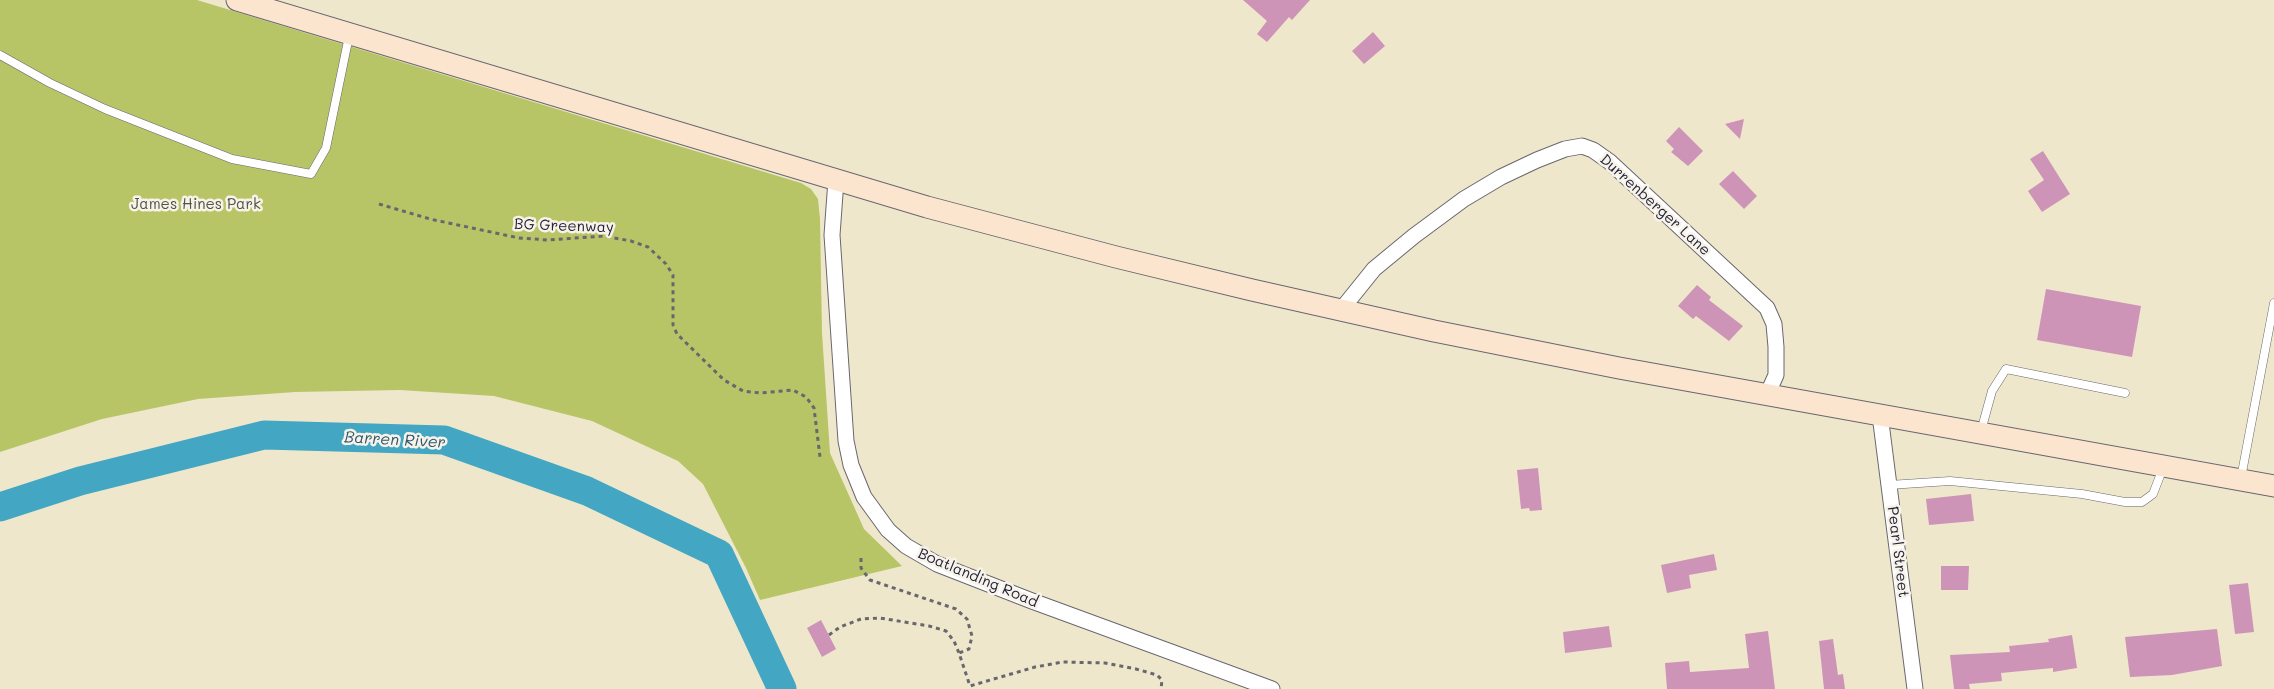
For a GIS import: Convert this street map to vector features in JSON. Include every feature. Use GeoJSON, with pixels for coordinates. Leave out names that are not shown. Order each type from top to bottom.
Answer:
{"type":"FeatureCollection","features":[{"type":"Feature","properties":{"kind":"main road"},"geometry":{"type":"LineString","coordinates":[[237,0],[836,180],[1098,252],[1341,310],[1519,348],[1768,395],[2274,486]]}},
{"type":"Feature","properties":{"kind":"street","name":"Durrenberger Lane"},"geometry":{"type":"LineString","coordinates":[[1341,310],[1374,269],[1464,199],[1528,164],[1559,151],[1582,146],[1593,150],[1610,162],[1767,308],[1774,324],[1776,347],[1776,375],[1768,395]]}},
{"type":"Feature","properties":{"kind":"street","name":"Boatlanding Road"},"geometry":{"type":"LineString","coordinates":[[836,180],[832,235],[845,432],[852,464],[860,487],[869,505],[882,523],[906,546],[937,564],[1237,682],[1272,689]]}},
{"type":"Feature","properties":{"kind":"street","name":"Pearl Street"},"geometry":{"type":"LineString","coordinates":[[1880,415],[1915,689]]}},
{"type":"Feature","properties":{"kind":"lane"},"geometry":{"type":"LineString","coordinates":[[0,55],[50,83],[105,108],[232,159],[311,174],[326,148],[349,34]]}},
{"type":"Feature","properties":{"kind":"lane"},"geometry":{"type":"LineString","coordinates":[[2241,480],[2274,303]]}},
{"type":"Feature","properties":{"kind":"lane"},"geometry":{"type":"LineString","coordinates":[[1981,433],[1992,391],[2006,369],[2125,393]]}},
{"type":"Feature","properties":{"kind":"lane"},"geometry":{"type":"LineString","coordinates":[[1889,485],[1950,481],[2142,502],[2153,494],[2164,466]]}},
{"type":"Feature","properties":{"kind":"path","name":"BG Greenway"},"geometry":{"type":"LineString","coordinates":[[379,204],[430,219],[519,238],[548,240],[604,236],[631,241],[648,247],[666,264],[673,274],[673,324],[677,334],[724,380],[743,391],[760,393],[793,390],[806,397],[814,408],[820,457]]}},
{"type":"Feature","properties":{"kind":"path"},"geometry":{"type":"LineString","coordinates":[[861,558],[861,568],[870,580],[956,609],[967,619],[972,636],[969,649],[959,653]]}},
{"type":"Feature","properties":{"kind":"path"},"geometry":{"type":"LineString","coordinates":[[828,635],[861,619],[880,618],[929,626],[946,631],[954,641],[970,686],[1034,667],[1063,662],[1105,663],[1143,671],[1157,675],[1162,680],[1160,689]]}},
{"type":"Feature","properties":{"kind":"green space","name":"James Hines Park"},"geometry":{"type":"Polygon","coordinates":[[[0,0],[197,0],[801,183],[811,189],[818,199],[820,219],[822,333],[830,453],[864,529],[902,566],[760,600],[746,568],[703,484],[678,461],[592,421],[494,396],[400,390],[295,392],[198,399],[102,419],[0,452],[0,0]]]}},
{"type":"Feature","properties":{"kind":"building"},"geometry":{"type":"Polygon","coordinates":[[[1243,0],[1310,0],[1292,20],[1289,17],[1267,42],[1257,34],[1267,21],[1243,0]]]}},
{"type":"Feature","properties":{"kind":"building"},"geometry":{"type":"Polygon","coordinates":[[[1373,32],[1385,46],[1364,64],[1352,51],[1373,32]]]}},
{"type":"Feature","properties":{"kind":"building"},"geometry":{"type":"Polygon","coordinates":[[[1744,119],[1740,139],[1725,124],[1744,119]]]}},
{"type":"Feature","properties":{"kind":"building"},"geometry":{"type":"Polygon","coordinates":[[[1679,127],[1703,151],[1688,166],[1671,152],[1674,149],[1666,141],[1679,127]]]}},
{"type":"Feature","properties":{"kind":"building"},"geometry":{"type":"Polygon","coordinates":[[[2043,151],[2070,194],[2042,212],[2028,191],[2044,180],[2030,159],[2043,151]]]}},
{"type":"Feature","properties":{"kind":"building"},"geometry":{"type":"Polygon","coordinates":[[[1733,171],[1757,196],[1744,209],[1719,184],[1733,171]]]}},
{"type":"Feature","properties":{"kind":"building"},"geometry":{"type":"Polygon","coordinates":[[[1697,285],[1711,297],[1709,300],[1743,326],[1729,341],[1696,316],[1693,319],[1678,306],[1697,285]]]}},
{"type":"Feature","properties":{"kind":"building"},"geometry":{"type":"Polygon","coordinates":[[[2046,289],[2141,306],[2132,357],[2037,340],[2046,289]]]}},
{"type":"Feature","properties":{"kind":"building"},"geometry":{"type":"Polygon","coordinates":[[[1538,468],[1542,510],[1530,511],[1529,508],[1521,509],[1517,470],[1538,468]]]}},
{"type":"Feature","properties":{"kind":"building"},"geometry":{"type":"Polygon","coordinates":[[[1971,494],[1974,521],[1929,525],[1926,499],[1971,494]]]}},
{"type":"Feature","properties":{"kind":"building"},"geometry":{"type":"Polygon","coordinates":[[[1714,554],[1717,570],[1689,575],[1691,588],[1667,593],[1661,565],[1714,554]]]}},
{"type":"Feature","properties":{"kind":"building"},"geometry":{"type":"Polygon","coordinates":[[[1941,566],[1969,566],[1968,590],[1941,590],[1941,566]]]}},
{"type":"Feature","properties":{"kind":"building"},"geometry":{"type":"Polygon","coordinates":[[[2248,583],[2254,632],[2235,634],[2229,585],[2248,583]]]}},
{"type":"Feature","properties":{"kind":"building"},"geometry":{"type":"Polygon","coordinates":[[[821,620],[836,649],[822,657],[807,628],[821,620]]]}},
{"type":"Feature","properties":{"kind":"building"},"geometry":{"type":"Polygon","coordinates":[[[1609,626],[1612,647],[1565,653],[1563,632],[1609,626]]]}},
{"type":"Feature","properties":{"kind":"building"},"geometry":{"type":"Polygon","coordinates":[[[2217,629],[2222,666],[2172,675],[2130,677],[2125,637],[2217,629]]]}},
{"type":"Feature","properties":{"kind":"building"},"geometry":{"type":"Polygon","coordinates":[[[1768,631],[1775,689],[1667,689],[1665,663],[1689,661],[1690,672],[1749,668],[1745,634],[1768,631]]]}},
{"type":"Feature","properties":{"kind":"building"},"geometry":{"type":"Polygon","coordinates":[[[2072,635],[2077,668],[2053,672],[2053,668],[2001,673],[2002,681],[1969,684],[1970,689],[1954,689],[1950,655],[2010,652],[2009,646],[2049,642],[2048,639],[2072,635]]]}},
{"type":"Feature","properties":{"kind":"building"},"geometry":{"type":"Polygon","coordinates":[[[1833,639],[1838,675],[1843,674],[1845,689],[1824,689],[1819,641],[1833,639]]]}},
{"type":"Feature","properties":{"kind":"waterway","name":"Barren River"},"geometry":{"type":"LineString","coordinates":[[0,507],[80,481],[264,435],[444,440],[587,491],[719,554],[782,689]]}}]}
